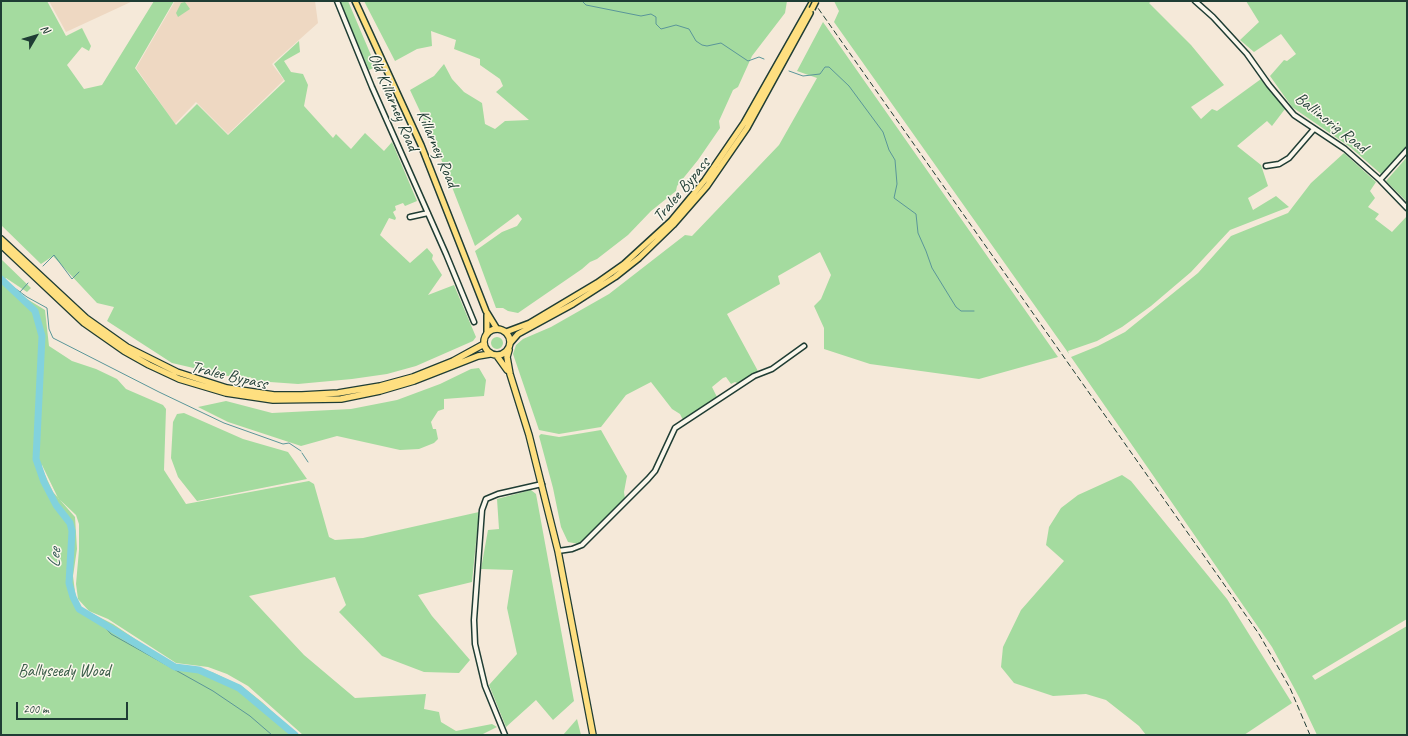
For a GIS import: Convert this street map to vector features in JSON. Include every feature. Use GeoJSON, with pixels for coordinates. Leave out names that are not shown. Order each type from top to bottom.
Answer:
{"type":"FeatureCollection","features":[{"type":"Feature","properties":{"kind":"highway","name":"Tralee Bypass"},"geometry":{"type":"LineString","coordinates":[[1,239],[86,318],[127,347],[177,372],[227,388],[274,395],[338,393],[366,389],[433,369],[466,355],[484,344]]}},
{"type":"Feature","properties":{"kind":"highway","name":"Tralee Bypass"},"geometry":{"type":"LineString","coordinates":[[1,245],[84,322],[124,351],[179,379],[226,393],[273,400],[340,399],[414,382],[479,355],[490,354]]}},
{"type":"Feature","properties":{"kind":"highway"},"geometry":{"type":"LineString","coordinates":[[508,350],[504,354],[497,356],[490,354],[486,350],[484,344],[487,334],[497,329],[506,332],[511,342],[507,357],[510,374],[542,484],[558,551],[593,735]]}},
{"type":"Feature","properties":{"kind":"highway"},"geometry":{"type":"LineString","coordinates":[[497,356],[510,374]]}},
{"type":"Feature","properties":{"kind":"main road","name":"Killarney Road"},"geometry":{"type":"LineString","coordinates":[[355,1],[421,145],[486,311],[497,329]]}},
{"type":"Feature","properties":{"kind":"main road","name":"Tralee Bypass"},"geometry":{"type":"LineString","coordinates":[[506,332],[530,323],[597,283],[624,264],[671,221],[705,180],[744,123],[812,5],[816,1]]}},
{"type":"Feature","properties":{"kind":"main road","name":"Tralee Bypass"},"geometry":{"type":"LineString","coordinates":[[511,342],[518,334],[573,304],[615,277],[639,258],[673,225],[707,186],[747,128],[812,5]]}},
{"type":"Feature","properties":{"kind":"main road","name":"Killarney Road"},"geometry":{"type":"LineString","coordinates":[[486,311],[487,334]]}},
{"type":"Feature","properties":{"kind":"street","name":"Old Killarney Road"},"geometry":{"type":"LineString","coordinates":[[337,1],[372,87],[428,213],[474,322]]}},
{"type":"Feature","properties":{"kind":"street","name":"Ballinorig Road"},"geometry":{"type":"LineString","coordinates":[[1195,1],[1213,17],[1247,54],[1286,107],[1314,129],[1345,149],[1380,180],[1407,208]]}},
{"type":"Feature","properties":{"kind":"street"},"geometry":{"type":"LineString","coordinates":[[1266,166],[1279,164],[1289,158],[1314,129]]}},
{"type":"Feature","properties":{"kind":"street"},"geometry":{"type":"LineString","coordinates":[[1380,180],[1407,150]]}},
{"type":"Feature","properties":{"kind":"street"},"geometry":{"type":"LineString","coordinates":[[410,217],[428,213]]}},
{"type":"Feature","properties":{"kind":"street"},"geometry":{"type":"LineString","coordinates":[[558,551],[572,549],[582,545],[648,479],[655,471],[675,428],[754,376],[772,369],[804,346]]}},
{"type":"Feature","properties":{"kind":"street"},"geometry":{"type":"LineString","coordinates":[[505,735],[485,686],[475,644],[476,594],[482,510],[486,500],[498,494],[542,484]]}},
{"type":"Feature","properties":{"kind":"shaded area"},"geometry":{"type":"Polygon","coordinates":[[[49,1],[133,1],[66,32],[49,1]]]}},
{"type":"Feature","properties":{"kind":"shaded area"},"geometry":{"type":"Polygon","coordinates":[[[175,1],[315,1],[318,23],[272,64],[284,80],[228,134],[196,102],[175,124],[136,68],[175,1]]]}},
{"type":"Feature","properties":{"kind":"green space"},"geometry":{"type":"Polygon","coordinates":[[[47,1],[66,36],[82,28],[91,46],[89,51],[82,47],[67,65],[84,89],[102,85],[154,1],[174,1],[135,68],[176,125],[197,104],[228,135],[285,81],[274,64],[299,41],[300,52],[284,61],[291,72],[303,74],[308,85],[304,106],[333,138],[336,134],[351,149],[365,133],[384,151],[392,142],[417,201],[405,206],[403,203],[395,206],[396,210],[393,212],[396,218],[395,220],[389,218],[380,235],[410,263],[427,248],[433,255],[432,259],[442,275],[428,295],[454,285],[476,337],[473,341],[416,366],[387,374],[298,384],[256,381],[250,377],[245,380],[172,363],[107,321],[114,307],[97,303],[53,256],[41,264],[1,225],[1,2],[47,1]]]}},
{"type":"Feature","properties":{"kind":"green space"},"geometry":{"type":"Polygon","coordinates":[[[340,1],[348,1],[376,67],[369,70],[340,1]]]}},
{"type":"Feature","properties":{"kind":"green space"},"geometry":{"type":"Polygon","coordinates":[[[364,1],[787,1],[785,13],[752,56],[738,87],[733,90],[719,121],[720,128],[698,160],[677,186],[676,191],[651,211],[628,235],[597,259],[590,262],[518,313],[508,311],[503,308],[496,308],[475,251],[502,232],[517,226],[522,219],[518,214],[475,246],[434,141],[410,90],[434,76],[444,64],[452,79],[464,92],[482,103],[485,124],[495,129],[505,121],[529,120],[496,92],[503,86],[500,79],[480,65],[480,59],[454,49],[456,40],[431,31],[432,46],[417,49],[395,61],[364,1]]]}},
{"type":"Feature","properties":{"kind":"green space"},"geometry":{"type":"Polygon","coordinates":[[[834,1],[1152,1],[1149,3],[1191,45],[1224,85],[1191,107],[1201,119],[1212,109],[1217,111],[1261,79],[1285,109],[1272,126],[1267,121],[1237,146],[1261,165],[1268,186],[1248,198],[1253,210],[1276,196],[1289,207],[1230,230],[1191,272],[1151,306],[1122,327],[1097,341],[1068,351],[1069,354],[834,22],[839,11],[834,1]]]}},
{"type":"Feature","properties":{"kind":"green space"},"geometry":{"type":"Polygon","coordinates":[[[1246,1],[1407,1],[1407,147],[1381,174],[1350,147],[1292,107],[1270,76],[1284,60],[1287,61],[1296,54],[1281,34],[1254,52],[1240,40],[1259,22],[1246,1]]]}},
{"type":"Feature","properties":{"kind":"green space"},"geometry":{"type":"Polygon","coordinates":[[[185,2],[190,9],[178,17],[176,13],[181,3],[185,2]]]}},
{"type":"Feature","properties":{"kind":"green space"},"geometry":{"type":"Polygon","coordinates":[[[823,22],[1058,357],[979,379],[870,364],[824,349],[824,328],[814,306],[821,299],[831,275],[820,252],[778,276],[780,284],[727,314],[759,373],[739,384],[735,382],[731,384],[726,377],[723,378],[712,387],[717,397],[683,420],[680,414],[672,409],[651,382],[626,395],[601,427],[559,434],[539,430],[513,354],[516,345],[523,339],[551,327],[609,294],[685,235],[692,236],[779,145],[817,78],[797,71],[823,22]]]}},
{"type":"Feature","properties":{"kind":"green space"},"geometry":{"type":"Polygon","coordinates":[[[1344,153],[1376,182],[1370,191],[1375,198],[1368,207],[1379,214],[1375,219],[1392,232],[1407,216],[1407,619],[1312,676],[1315,680],[1407,626],[1407,735],[1317,735],[1299,697],[1272,647],[1071,357],[1098,346],[1125,332],[1198,273],[1231,236],[1288,213],[1311,183],[1344,153]]]}},
{"type":"Feature","properties":{"kind":"green space"},"geometry":{"type":"Polygon","coordinates":[[[1407,157],[1407,202],[1386,181],[1407,157]]]}},
{"type":"Feature","properties":{"kind":"green space"},"geometry":{"type":"Polygon","coordinates":[[[1,259],[31,288],[27,292],[6,278],[1,283],[1,259]]]}},
{"type":"Feature","properties":{"kind":"green space","name":"Ballyseedy Wood"},"geometry":{"type":"Polygon","coordinates":[[[1,283],[45,310],[49,346],[72,361],[96,369],[117,379],[126,389],[163,405],[166,409],[164,470],[186,504],[309,481],[314,484],[329,537],[335,540],[363,538],[479,512],[472,582],[418,595],[432,616],[470,660],[459,673],[424,672],[382,656],[339,612],[346,605],[335,577],[249,596],[304,655],[355,698],[426,694],[424,709],[439,712],[441,722],[456,731],[492,724],[497,727],[481,735],[303,735],[248,686],[227,674],[208,667],[176,663],[108,619],[89,611],[78,599],[76,584],[79,550],[79,524],[76,515],[60,500],[75,517],[77,549],[73,576],[76,600],[81,608],[113,624],[175,666],[212,672],[243,687],[298,735],[1,735],[1,283]],[[42,465],[41,466],[53,492],[58,497],[42,465]]]}},
{"type":"Feature","properties":{"kind":"green space"},"geometry":{"type":"Polygon","coordinates":[[[495,337],[499,337],[503,343],[499,349],[495,349],[491,345],[491,341],[495,337]]]}},
{"type":"Feature","properties":{"kind":"green space"},"geometry":{"type":"Polygon","coordinates":[[[479,368],[486,380],[484,396],[444,399],[444,409],[438,411],[431,422],[433,429],[436,429],[438,439],[434,443],[419,449],[400,450],[337,436],[301,446],[228,422],[198,407],[226,401],[272,413],[351,409],[397,400],[440,384],[471,369],[479,368]]]}},
{"type":"Feature","properties":{"kind":"green space"},"geometry":{"type":"Polygon","coordinates":[[[184,413],[243,439],[288,452],[307,479],[197,501],[178,477],[171,458],[173,422],[177,414],[184,413]]]}},
{"type":"Feature","properties":{"kind":"green space"},"geometry":{"type":"Polygon","coordinates":[[[601,430],[627,476],[624,492],[625,499],[579,544],[568,542],[561,527],[553,488],[539,436],[541,434],[559,437],[601,430]]]}},
{"type":"Feature","properties":{"kind":"green space"},"geometry":{"type":"Polygon","coordinates":[[[1122,475],[1131,481],[1227,599],[1292,703],[1244,735],[1146,735],[1139,726],[1106,700],[1086,694],[1053,696],[1014,683],[1001,667],[1003,647],[1021,610],[1064,561],[1046,545],[1049,527],[1061,508],[1078,495],[1122,475]]]}},
{"type":"Feature","properties":{"kind":"green space"},"geometry":{"type":"Polygon","coordinates":[[[531,490],[536,494],[574,701],[553,720],[536,700],[506,727],[489,685],[517,654],[507,608],[513,570],[481,569],[488,530],[499,529],[497,499],[531,490]]]}},
{"type":"Feature","properties":{"kind":"green space"},"geometry":{"type":"Polygon","coordinates":[[[577,719],[581,735],[563,735],[577,719]]]}},
{"type":"Feature","properties":{"kind":"waterway"},"geometry":{"type":"LineString","coordinates":[[582,1],[586,5],[641,16],[651,14],[656,17],[656,24],[661,29],[676,25],[689,29],[696,41],[702,45],[707,46],[721,43],[748,61],[759,57],[764,59]]}},
{"type":"Feature","properties":{"kind":"waterway"},"geometry":{"type":"LineString","coordinates":[[789,71],[803,76],[820,74],[825,67],[829,67],[849,86],[883,132],[889,150],[895,160],[897,184],[894,198],[916,214],[918,233],[932,268],[956,307],[961,311],[974,311]]}},
{"type":"Feature","properties":{"kind":"waterway"},"geometry":{"type":"LineString","coordinates":[[43,266],[54,255],[72,279],[79,272]]}},
{"type":"Feature","properties":{"kind":"waterway","name":"Lee"},"geometry":{"type":"LineString","coordinates":[[1,279],[35,311],[42,336],[36,459],[44,482],[56,505],[70,523],[72,531],[69,583],[73,597],[79,609],[175,667],[199,670],[239,688],[295,735]]}},
{"type":"Feature","properties":{"kind":"waterway"},"geometry":{"type":"LineString","coordinates":[[5,281],[27,297],[47,308],[49,329],[53,338],[224,423],[283,444],[289,443],[301,451]]}},
{"type":"Feature","properties":{"kind":"waterway"},"geometry":{"type":"LineString","coordinates":[[20,292],[28,283]]}},
{"type":"Feature","properties":{"kind":"waterway"},"geometry":{"type":"LineString","coordinates":[[302,453],[308,462]]}},
{"type":"Feature","properties":{"kind":"waterway"},"geometry":{"type":"LineString","coordinates":[[98,619],[111,634],[213,691],[250,716],[272,735]]}},
{"type":"Feature","properties":{"kind":"railway"},"geometry":{"type":"LineString","coordinates":[[813,1],[1259,634],[1290,688],[1310,735]]}}]}
